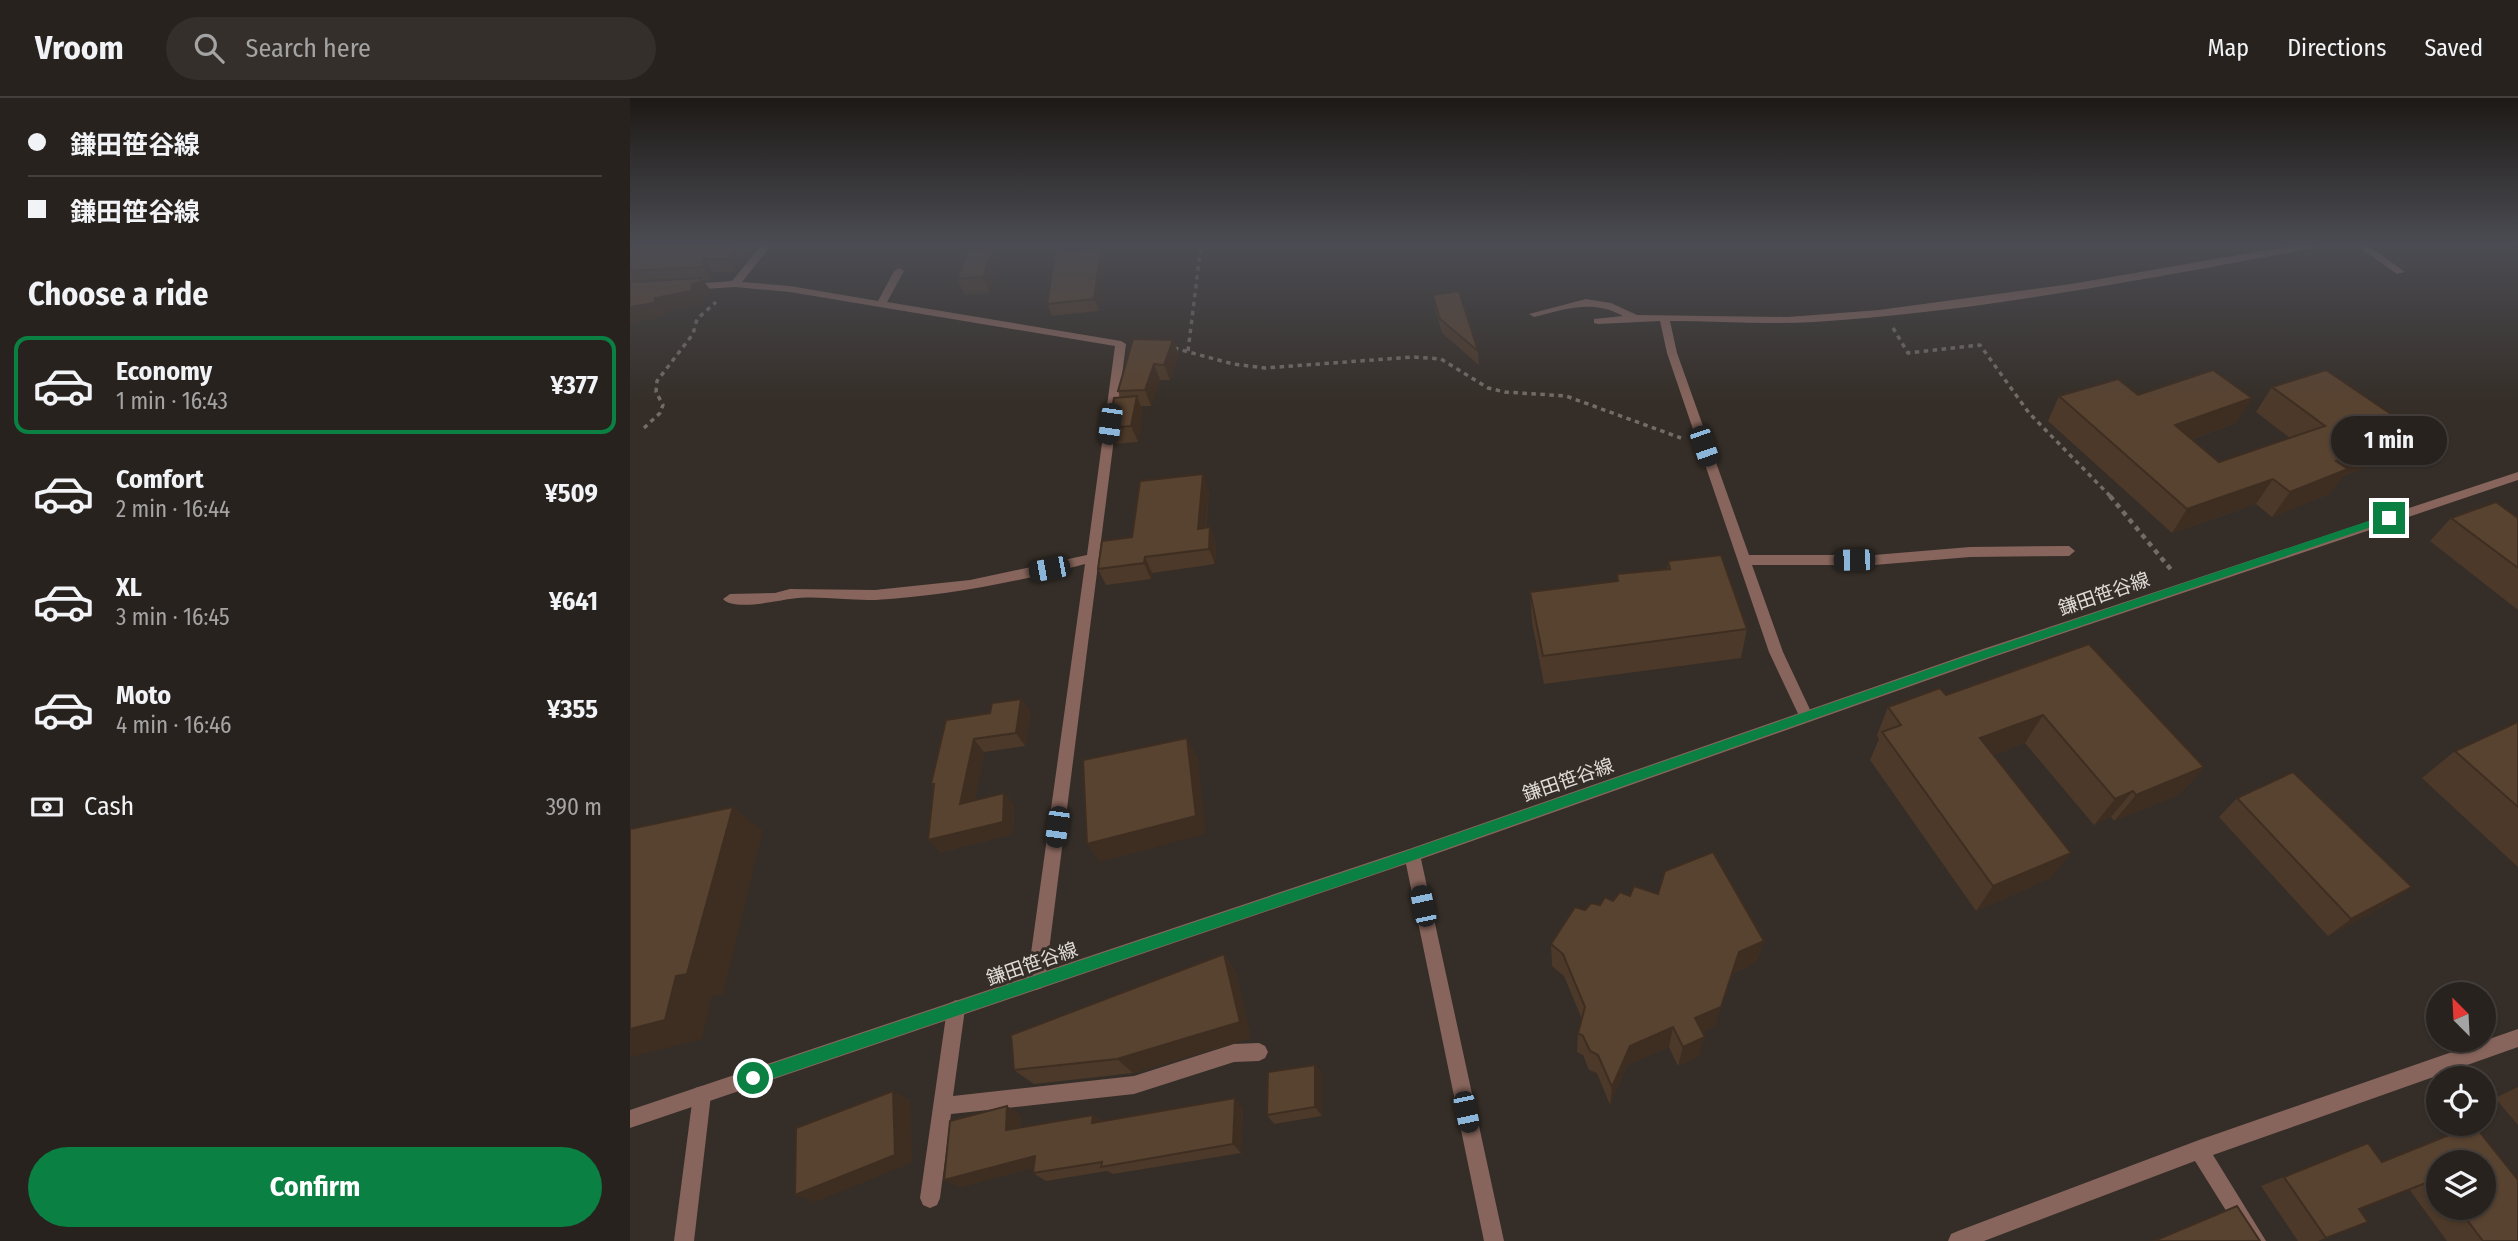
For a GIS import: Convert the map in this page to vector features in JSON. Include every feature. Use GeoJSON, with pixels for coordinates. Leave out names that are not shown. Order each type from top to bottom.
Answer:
{"type":"FeatureCollection","features":[{"type":"Feature","properties":{"kind":"street"},"geometry":{"type":"LineString","coordinates":[[825,296],[1121,344],[1036,982]]}},
{"type":"Feature","properties":{"kind":"street"},"geometry":{"type":"LineString","coordinates":[[881,304],[885,296]]}},
{"type":"Feature","properties":{"kind":"street"},"geometry":{"type":"LineString","coordinates":[[1598,321],[1779,321],[2020,296]]}},
{"type":"Feature","properties":{"kind":"street"},"geometry":{"type":"LineString","coordinates":[[1534,314],[1597,300],[1616,307],[1635,319]]}},
{"type":"Feature","properties":{"kind":"street"},"geometry":{"type":"LineString","coordinates":[[1665,320],[1672,353],[1776,652],[1806,716]]}},
{"type":"Feature","properties":{"kind":"street","name":"鎌田笹谷線"},"geometry":{"type":"LineString","coordinates":[[630,1119],[1412,855],[1806,716],[2518,475]]}},
{"type":"Feature","properties":{"kind":"street"},"geometry":{"type":"LineString","coordinates":[[1744,561],[1874,560],[1970,552],[2069,551]]}},
{"type":"Feature","properties":{"kind":"street"},"geometry":{"type":"LineString","coordinates":[[730,599],[775,598],[790,594],[875,594],[970,585],[1091,558]]}},
{"type":"Feature","properties":{"kind":"street"},"geometry":{"type":"LineString","coordinates":[[1412,855],[1494,1241]]}},
{"type":"Feature","properties":{"kind":"street"},"geometry":{"type":"LineString","coordinates":[[930,1198],[956,1009]]}},
{"type":"Feature","properties":{"kind":"street"},"geometry":{"type":"LineString","coordinates":[[1959,1241],[2199,1150],[2518,1038]]}},
{"type":"Feature","properties":{"kind":"street"},"geometry":{"type":"LineString","coordinates":[[943,1106],[1134,1085],[1234,1054],[1259,1052]]}},
{"type":"Feature","properties":{"kind":"street"},"geometry":{"type":"LineString","coordinates":[[684,1241],[702,1095]]}},
{"type":"Feature","properties":{"kind":"street"},"geometry":{"type":"LineString","coordinates":[[2199,1150],[2256,1241]]}},
{"type":"Feature","properties":{"kind":"path"},"geometry":{"type":"LineString","coordinates":[[644,428],[660,413],[663,405],[656,393],[657,381],[693,334],[697,318],[721,296]]}},
{"type":"Feature","properties":{"kind":"path"},"geometry":{"type":"LineString","coordinates":[[1188,351],[1195,296]]}},
{"type":"Feature","properties":{"kind":"path"},"geometry":{"type":"LineString","coordinates":[[1884,312],[1908,353],[1980,345],[2029,412],[2126,512],[2184,587]]}},
{"type":"Feature","properties":{"kind":"path"},"geometry":{"type":"LineString","coordinates":[[1161,346],[1233,364],[1265,368],[1413,357],[1441,359],[1488,388],[1566,396],[1704,446]]}},
{"type":"Feature","properties":{"kind":"building"},"geometry":{"type":"Polygon","coordinates":[[[630,296],[664,296],[655,298],[654,303],[630,307],[630,296]]]}},
{"type":"Feature","properties":{"kind":"building"},"geometry":{"type":"Polygon","coordinates":[[[1048,296],[1094,296],[1094,299],[1047,304],[1048,296]]]}},
{"type":"Feature","properties":{"kind":"building"},"geometry":{"type":"Polygon","coordinates":[[[1433,296],[1461,296],[1478,351],[1440,319],[1433,296]]]}},
{"type":"Feature","properties":{"kind":"building"},"geometry":{"type":"Polygon","coordinates":[[[1133,339],[1173,340],[1164,365],[1154,364],[1145,390],[1118,391],[1133,339]]]}},
{"type":"Feature","properties":{"kind":"building"},"geometry":{"type":"Polygon","coordinates":[[[2213,370],[2252,398],[2175,425],[2219,462],[2325,426],[2272,387],[2326,370],[2416,431],[2336,461],[2348,469],[2290,492],[2273,479],[2187,509],[2059,396],[2118,379],[2138,395],[2213,370]]]}},
{"type":"Feature","properties":{"kind":"building"},"geometry":{"type":"Polygon","coordinates":[[[1137,396],[1131,426],[1109,428],[1114,398],[1137,396]]]}},
{"type":"Feature","properties":{"kind":"building"},"geometry":{"type":"Polygon","coordinates":[[[1203,474],[1198,529],[1210,527],[1209,549],[1145,557],[1144,563],[1098,569],[1102,541],[1132,537],[1140,481],[1203,474]]]}},
{"type":"Feature","properties":{"kind":"building"},"geometry":{"type":"Polygon","coordinates":[[[2496,502],[2518,518],[2518,568],[2451,518],[2496,502]]]}},
{"type":"Feature","properties":{"kind":"building"},"geometry":{"type":"Polygon","coordinates":[[[1721,555],[1747,629],[1543,656],[1530,592],[1618,581],[1617,574],[1670,569],[1668,561],[1721,555]]]}},
{"type":"Feature","properties":{"kind":"building"},"geometry":{"type":"Polygon","coordinates":[[[2089,644],[2204,767],[2136,795],[2133,791],[2115,799],[2043,715],[1980,738],[2071,853],[1993,886],[1882,732],[1901,725],[1888,707],[1940,688],[1946,695],[2089,644]]]}},
{"type":"Feature","properties":{"kind":"building"},"geometry":{"type":"Polygon","coordinates":[[[1021,699],[1016,733],[974,739],[960,804],[1004,793],[1003,822],[928,840],[934,784],[931,784],[946,720],[990,713],[992,703],[1021,699]]]}},
{"type":"Feature","properties":{"kind":"building"},"geometry":{"type":"Polygon","coordinates":[[[2518,722],[2518,807],[2455,751],[2518,722]]]}},
{"type":"Feature","properties":{"kind":"building"},"geometry":{"type":"Polygon","coordinates":[[[1187,738],[1196,816],[1087,844],[1083,760],[1187,738]]]}},
{"type":"Feature","properties":{"kind":"building"},"geometry":{"type":"Polygon","coordinates":[[[2293,772],[2412,887],[2351,919],[2237,798],[2293,772]]]}},
{"type":"Feature","properties":{"kind":"building"},"geometry":{"type":"Polygon","coordinates":[[[733,807],[687,974],[676,976],[665,1020],[630,1029],[630,829],[733,807]]]}},
{"type":"Feature","properties":{"kind":"building"},"geometry":{"type":"Polygon","coordinates":[[[1713,852],[1764,941],[1739,952],[1721,1007],[1695,1018],[1705,1037],[1683,1047],[1673,1027],[1630,1046],[1612,1087],[1598,1055],[1590,1051],[1583,1036],[1578,1033],[1585,1007],[1563,954],[1551,944],[1575,907],[1585,910],[1591,903],[1600,905],[1605,897],[1613,901],[1620,892],[1630,896],[1634,886],[1658,894],[1665,871],[1713,852]]]}},
{"type":"Feature","properties":{"kind":"building"},"geometry":{"type":"Polygon","coordinates":[[[1224,954],[1240,1022],[1117,1059],[1014,1070],[1011,1035],[1224,954]]]}},
{"type":"Feature","properties":{"kind":"building"},"geometry":{"type":"Polygon","coordinates":[[[1315,1065],[1315,1107],[1267,1115],[1268,1072],[1315,1065]]]}},
{"type":"Feature","properties":{"kind":"building"},"geometry":{"type":"Polygon","coordinates":[[[893,1091],[895,1155],[795,1195],[796,1128],[893,1091]]]}},
{"type":"Feature","properties":{"kind":"building"},"geometry":{"type":"Polygon","coordinates":[[[1235,1098],[1233,1144],[1101,1167],[1102,1162],[1033,1173],[1035,1156],[944,1180],[950,1121],[1007,1106],[1006,1130],[1093,1115],[1092,1123],[1235,1098]]]}},
{"type":"Feature","properties":{"kind":"building"},"geometry":{"type":"Polygon","coordinates":[[[2447,1136],[2483,1136],[2494,1150],[2426,1150],[2426,1183],[2359,1209],[2368,1222],[2326,1238],[2284,1177],[2368,1143],[2382,1162],[2447,1136]]]}},
{"type":"Feature","properties":{"kind":"building"},"geometry":{"type":"Polygon","coordinates":[[[2496,1152],[2518,1180],[2518,1241],[2483,1241],[2467,1220],[2496,1220],[2496,1152]]]}},
{"type":"Feature","properties":{"kind":"building"},"geometry":{"type":"Polygon","coordinates":[[[2237,1206],[2260,1241],[2154,1241],[2237,1206]]]}},
{"type":"Feature","properties":{"kind":"route"},"geometry":{"type":"LineString","coordinates":[[753,1078],[1386,864],[1962,662],[2389,518]]}}]}
